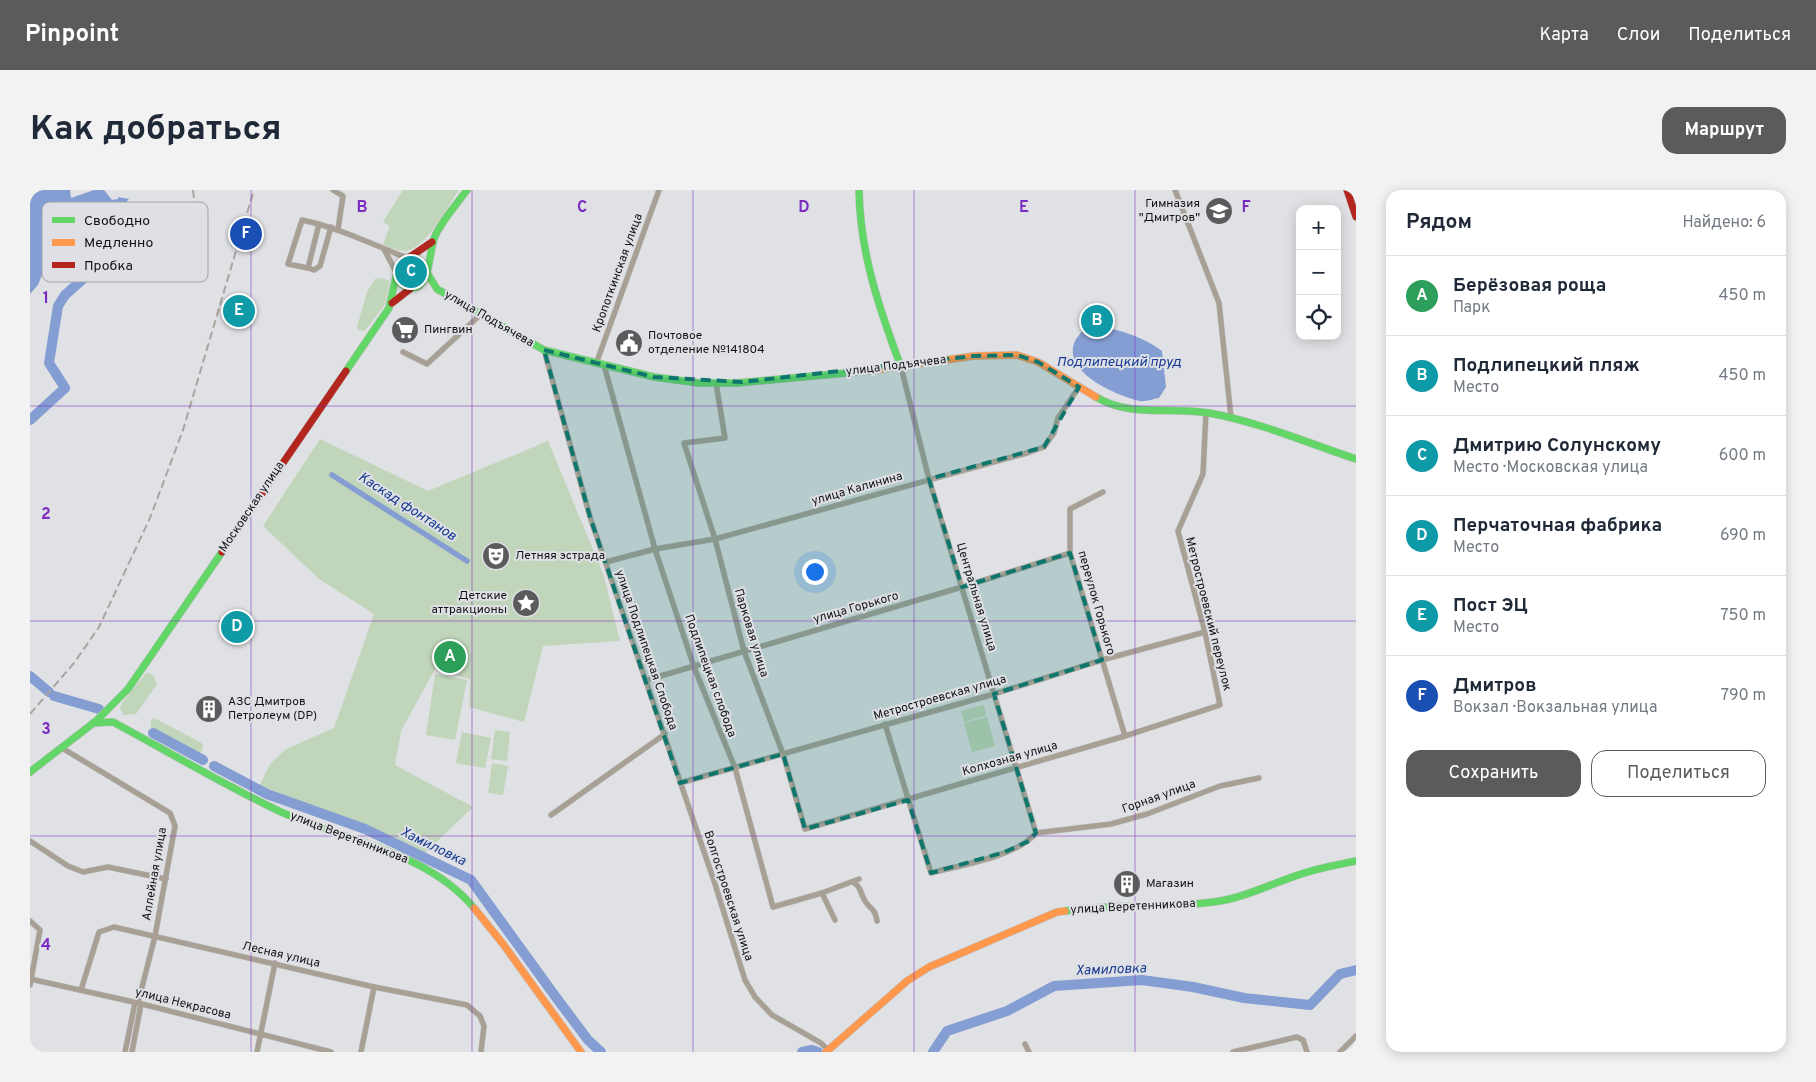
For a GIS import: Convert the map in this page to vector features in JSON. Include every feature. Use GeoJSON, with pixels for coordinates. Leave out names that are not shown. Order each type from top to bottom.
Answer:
{"type":"FeatureCollection","features":[{"type":"Feature","properties":{"kind":"main road","name":"Московская улица"},"geometry":{"type":"LineString","coordinates":[[392,303],[399,263],[432,242],[467,190]]}},
{"type":"Feature","properties":{"kind":"main road"},"geometry":{"type":"LineString","coordinates":[[859,190],[864,261],[873,293],[901,367]]}},
{"type":"Feature","properties":{"kind":"main road"},"geometry":{"type":"LineString","coordinates":[[1347,190],[1356,217]]}},
{"type":"Feature","properties":{"kind":"main road","name":"Московская улица"},"geometry":{"type":"LineString","coordinates":[[30,772],[109,709],[146,664],[392,303],[424,282],[432,242]]}},
{"type":"Feature","properties":{"kind":"main road"},"geometry":{"type":"LineString","coordinates":[[408,258],[421,261],[427,270]]}},
{"type":"Feature","properties":{"kind":"main road","name":"улица Подъячева"},"geometry":{"type":"LineString","coordinates":[[427,270],[436,288]]}},
{"type":"Feature","properties":{"kind":"main road"},"geometry":{"type":"LineString","coordinates":[[396,275],[402,285],[414,288]]}},
{"type":"Feature","properties":{"kind":"main road","name":"улица Подъячева"},"geometry":{"type":"LineString","coordinates":[[414,288],[436,288],[544,350],[654,377],[716,383],[785,380],[901,367],[974,356],[1017,355],[1038,362],[1106,403],[1141,411],[1206,412],[1231,417],[1356,459]]}},
{"type":"Feature","properties":{"kind":"main road","name":"улица Веретенникова"},"geometry":{"type":"LineString","coordinates":[[94,722],[113,722],[282,812],[385,850],[432,873],[468,901],[503,944],[581,1052]]}},
{"type":"Feature","properties":{"kind":"main road","name":"улица Веретенникова"},"geometry":{"type":"LineString","coordinates":[[827,1051],[907,981],[929,967],[1049,915],[1084,907],[1173,906],[1215,902],[1253,892],[1311,871],[1356,861]]}},
{"type":"Feature","properties":{"kind":"street"},"geometry":{"type":"LineString","coordinates":[[333,190],[343,196],[338,228]]}},
{"type":"Feature","properties":{"kind":"street","name":"Кропоткинская улица"},"geometry":{"type":"LineString","coordinates":[[596,364],[659,190]]}},
{"type":"Feature","properties":{"kind":"street"},"geometry":{"type":"LineString","coordinates":[[1175,190],[1219,303],[1231,417]]}},
{"type":"Feature","properties":{"kind":"street"},"geometry":{"type":"LineString","coordinates":[[331,227],[320,266],[314,270],[287,263],[301,220],[338,228],[408,258]]}},
{"type":"Feature","properties":{"kind":"street"},"geometry":{"type":"LineString","coordinates":[[308,268],[319,224]]}},
{"type":"Feature","properties":{"kind":"street"},"geometry":{"type":"LineString","coordinates":[[383,248],[396,275]]}},
{"type":"Feature","properties":{"kind":"street"},"geometry":{"type":"LineString","coordinates":[[403,352],[427,364],[480,314]]}},
{"type":"Feature","properties":{"kind":"street","name":"улица Подлипецкая Слобода"},"geometry":{"type":"LineString","coordinates":[[544,350],[590,517],[647,680],[680,783]]}},
{"type":"Feature","properties":{"kind":"street","name":"Подлипецкая слобода"},"geometry":{"type":"LineString","coordinates":[[604,365],[655,549],[694,667],[735,768],[774,907],[822,893],[860,879]]}},
{"type":"Feature","properties":{"kind":"street","name":"Центральная улица"},"geometry":{"type":"LineString","coordinates":[[901,367],[929,479],[1036,833]]}},
{"type":"Feature","properties":{"kind":"street","name":"Парковая улица"},"geometry":{"type":"LineString","coordinates":[[716,383],[724,438],[684,443],[715,539],[744,650],[783,754],[805,829]]}},
{"type":"Feature","properties":{"kind":"street","name":"улица Калинина"},"geometry":{"type":"LineString","coordinates":[[606,562],[655,549],[715,539],[1044,447],[1054,433],[1058,418],[1079,387]]}},
{"type":"Feature","properties":{"kind":"street","name":"Метростроевский переулок"},"geometry":{"type":"LineString","coordinates":[[1206,412],[1203,474],[1178,531],[1205,632],[1220,705]]}},
{"type":"Feature","properties":{"kind":"street","name":"переулок Горького"},"geometry":{"type":"LineString","coordinates":[[1103,492],[1070,509],[1070,553],[1126,736]]}},
{"type":"Feature","properties":{"kind":"street","name":"улица Горького"},"geometry":{"type":"LineString","coordinates":[[647,680],[744,650],[962,588],[1070,553]]}},
{"type":"Feature","properties":{"kind":"street","name":"Метростроевская улица"},"geometry":{"type":"LineString","coordinates":[[680,783],[994,694],[1102,660],[1205,632]]}},
{"type":"Feature","properties":{"kind":"street","name":"Колхозная улица"},"geometry":{"type":"LineString","coordinates":[[805,829],[1126,736],[1220,705]]}},
{"type":"Feature","properties":{"kind":"street"},"geometry":{"type":"LineString","coordinates":[[885,724],[931,873],[1006,852],[1029,841],[1036,833]]}},
{"type":"Feature","properties":{"kind":"street"},"geometry":{"type":"LineString","coordinates":[[550,815],[665,734]]}},
{"type":"Feature","properties":{"kind":"street","name":"Аллейная улица"},"geometry":{"type":"LineString","coordinates":[[62,748],[170,812],[174,826],[155,936],[126,1052]]}},
{"type":"Feature","properties":{"kind":"street","name":"Горная улица"},"geometry":{"type":"LineString","coordinates":[[1036,833],[1111,824],[1147,814],[1220,786],[1259,778]]}},
{"type":"Feature","properties":{"kind":"street","name":"Волгостроевская улица"},"geometry":{"type":"LineString","coordinates":[[680,783],[715,884],[745,980],[755,997],[772,1016],[821,1043],[827,1051]]}},
{"type":"Feature","properties":{"kind":"street"},"geometry":{"type":"LineString","coordinates":[[30,841],[68,866],[83,872],[108,867],[166,879]]}},
{"type":"Feature","properties":{"kind":"street"},"geometry":{"type":"LineString","coordinates":[[853,882],[860,887],[866,902],[875,909],[878,921]]}},
{"type":"Feature","properties":{"kind":"street"},"geometry":{"type":"LineString","coordinates":[[822,893],[835,920]]}},
{"type":"Feature","properties":{"kind":"street"},"geometry":{"type":"LineString","coordinates":[[30,921],[40,930],[30,981]]}},
{"type":"Feature","properties":{"kind":"street","name":"Лесная улица"},"geometry":{"type":"LineString","coordinates":[[81,990],[99,932],[114,927],[374,987],[467,1005],[474,1009],[484,1026],[481,1052]]}},
{"type":"Feature","properties":{"kind":"street"},"geometry":{"type":"LineString","coordinates":[[257,1052],[275,963]]}},
{"type":"Feature","properties":{"kind":"street","name":"улица Некрасова"},"geometry":{"type":"LineString","coordinates":[[30,981],[138,1003],[331,1052]]}},
{"type":"Feature","properties":{"kind":"street"},"geometry":{"type":"LineString","coordinates":[[362,1052],[374,987]]}},
{"type":"Feature","properties":{"kind":"street","name":"Аллейная улица"},"geometry":{"type":"LineString","coordinates":[[132,1052],[138,1003]]}},
{"type":"Feature","properties":{"kind":"street"},"geometry":{"type":"LineString","coordinates":[[1340,1052],[1356,1036]]}},
{"type":"Feature","properties":{"kind":"street"},"geometry":{"type":"LineString","coordinates":[[1233,1052],[1297,1037],[1303,1040],[1306,1052]]}},
{"type":"Feature","properties":{"kind":"street"},"geometry":{"type":"LineString","coordinates":[[1025,1044],[1029,1052]]}},
{"type":"Feature","properties":{"kind":"highlighted area"},"geometry":{"type":"Polygon","coordinates":[[[544,350],[654,377],[742,382],[974,356],[1017,355],[1038,362],[1079,387],[1044,447],[929,479],[962,587],[1070,553],[1102,660],[994,694],[1036,833],[1029,841],[1005,852],[931,873],[908,800],[805,829],[783,754],[680,783],[590,517],[544,350]]]}},
{"type":"Feature","properties":{"kind":"green space"},"geometry":{"type":"Polygon","coordinates":[[[403,190],[459,190],[430,233],[416,247],[409,250],[396,249],[383,244],[390,226],[383,222],[403,190]]]}},
{"type":"Feature","properties":{"kind":"green space"},"geometry":{"type":"Polygon","coordinates":[[[415,260],[425,271],[422,282],[411,287],[399,279],[401,264],[415,260]]]}},
{"type":"Feature","properties":{"kind":"green space"},"geometry":{"type":"Polygon","coordinates":[[[382,278],[390,281],[385,304],[365,331],[358,330],[357,327],[367,292],[375,279],[382,278]]]}},
{"type":"Feature","properties":{"kind":"green space"},"geometry":{"type":"Polygon","coordinates":[[[320,439],[428,491],[548,441],[604,576],[620,641],[543,646],[524,722],[469,707],[470,679],[435,669],[401,731],[395,765],[473,807],[423,855],[260,785],[270,764],[286,749],[334,728],[374,614],[319,579],[263,526],[320,439]]]}},
{"type":"Feature","properties":{"kind":"green space"},"geometry":{"type":"Polygon","coordinates":[[[147,672],[153,675],[157,684],[136,714],[123,715],[120,707],[122,703],[147,672]]]}},
{"type":"Feature","properties":{"kind":"green space"},"geometry":{"type":"Polygon","coordinates":[[[435,674],[467,680],[455,740],[426,735],[435,674]]]}},
{"type":"Feature","properties":{"kind":"green space"},"geometry":{"type":"Polygon","coordinates":[[[984,705],[986,716],[964,722],[961,711],[984,705]]]}},
{"type":"Feature","properties":{"kind":"green space"},"geometry":{"type":"Polygon","coordinates":[[[987,717],[995,746],[972,752],[964,723],[987,717]]]}},
{"type":"Feature","properties":{"kind":"green space"},"geometry":{"type":"Polygon","coordinates":[[[154,718],[200,742],[203,745],[202,751],[198,753],[151,728],[151,720],[154,718]]]}},
{"type":"Feature","properties":{"kind":"green space"},"geometry":{"type":"Polygon","coordinates":[[[495,730],[510,732],[507,761],[491,759],[495,730]]]}},
{"type":"Feature","properties":{"kind":"green space"},"geometry":{"type":"Polygon","coordinates":[[[462,732],[491,738],[485,768],[456,763],[462,732]]]}},
{"type":"Feature","properties":{"kind":"green space"},"geometry":{"type":"Polygon","coordinates":[[[492,763],[508,766],[503,795],[488,793],[492,763]]]}},
{"type":"Feature","properties":{"kind":"water"},"geometry":{"type":"Polygon","coordinates":[[[30,190],[70,190],[71,198],[94,190],[104,190],[112,200],[118,199],[118,197],[129,199],[128,202],[42,202],[42,275],[38,285],[30,294],[30,190]]]}},
{"type":"Feature","properties":{"kind":"water","name":"Подлипецкий пруд"},"geometry":{"type":"Polygon","coordinates":[[[1099,327],[1132,335],[1162,351],[1166,387],[1159,398],[1142,401],[1118,394],[1094,381],[1083,372],[1076,363],[1073,352],[1075,341],[1084,328],[1099,327]]]}},
{"type":"Feature","properties":{"kind":"waterway","name":"Хамиловка"},"geometry":{"type":"LineString","coordinates":[[30,420],[65,388],[49,363],[58,306],[65,295],[80,282]]}},
{"type":"Feature","properties":{"kind":"waterway","name":"Каскад фонтанов"},"geometry":{"type":"LineString","coordinates":[[332,475],[467,561]]}},
{"type":"Feature","properties":{"kind":"waterway","name":"Хамиловка"},"geometry":{"type":"LineString","coordinates":[[30,676],[49,692]]}},
{"type":"Feature","properties":{"kind":"waterway","name":"Хамиловка"},"geometry":{"type":"LineString","coordinates":[[54,696],[99,709]]}},
{"type":"Feature","properties":{"kind":"waterway","name":"Хамиловка"},"geometry":{"type":"LineString","coordinates":[[153,733],[203,760]]}},
{"type":"Feature","properties":{"kind":"waterway","name":"Хамиловка"},"geometry":{"type":"LineString","coordinates":[[214,766],[267,794],[365,829],[471,880],[588,1040],[601,1052]]}},
{"type":"Feature","properties":{"kind":"waterway","name":"Хамиловка"},"geometry":{"type":"LineString","coordinates":[[933,1052],[947,1031],[1007,1011],[1054,986],[1142,980],[1193,987],[1244,998],[1310,1005],[1340,974],[1356,970]]}},
{"type":"Feature","properties":{"kind":"waterway","name":"Хамиловка"},"geometry":{"type":"LineString","coordinates":[[802,1052],[812,1050],[818,1052]]}},
{"type":"Feature","properties":{"kind":"railway"},"geometry":{"type":"LineString","coordinates":[[193,190],[194,202]]}},
{"type":"Feature","properties":{"kind":"railway"},"geometry":{"type":"LineString","coordinates":[[30,714],[74,663],[99,627],[150,518],[183,430],[254,190]]}},
{"type":"Feature","properties":{"kind":"traffic: fast"},"geometry":{"type":"LineString","coordinates":[[397,279],[408,288],[419,286],[423,281],[427,274],[433,240],[446,217],[467,190]]}},
{"type":"Feature","properties":{"kind":"traffic: fast"},"geometry":{"type":"LineString","coordinates":[[859,190],[863,236],[872,280],[901,367]]}},
{"type":"Feature","properties":{"kind":"traffic: fast"},"geometry":{"type":"LineString","coordinates":[[346,371],[389,308],[398,268],[408,259],[417,258],[426,268]]}},
{"type":"Feature","properties":{"kind":"traffic: fast"},"geometry":{"type":"LineString","coordinates":[[427,273],[437,289],[544,350],[654,377],[699,383],[737,383],[868,371]]}},
{"type":"Feature","properties":{"kind":"traffic: fast"},"geometry":{"type":"LineString","coordinates":[[1096,397],[1123,407],[1195,411],[1228,417],[1265,427],[1356,459]]}},
{"type":"Feature","properties":{"kind":"traffic: fast"},"geometry":{"type":"LineString","coordinates":[[30,772],[96,721],[128,689],[222,552]]}},
{"type":"Feature","properties":{"kind":"traffic: fast"},"geometry":{"type":"LineString","coordinates":[[93,723],[113,722],[218,780],[281,812],[384,849],[409,860],[433,873],[455,889],[474,908]]}},
{"type":"Feature","properties":{"kind":"traffic: fast"},"geometry":{"type":"LineString","coordinates":[[1065,911],[1102,907],[1195,904],[1226,900],[1311,871],[1356,861]]}},
{"type":"Feature","properties":{"kind":"traffic: slow"},"geometry":{"type":"LineString","coordinates":[[868,371],[974,356],[1017,355],[1038,362],[1096,397]]}},
{"type":"Feature","properties":{"kind":"traffic: slow"},"geometry":{"type":"LineString","coordinates":[[474,908],[503,944],[581,1052]]}},
{"type":"Feature","properties":{"kind":"traffic: slow"},"geometry":{"type":"LineString","coordinates":[[826,1052],[907,981],[929,967],[1057,912],[1065,911]]}},
{"type":"Feature","properties":{"kind":"traffic: jam"},"geometry":{"type":"LineString","coordinates":[[1347,190],[1356,217]]}},
{"type":"Feature","properties":{"kind":"traffic: jam"},"geometry":{"type":"LineString","coordinates":[[410,257],[432,242]]}},
{"type":"Feature","properties":{"kind":"traffic: jam"},"geometry":{"type":"LineString","coordinates":[[392,303],[410,289]]}},
{"type":"Feature","properties":{"kind":"traffic: jam"},"geometry":{"type":"LineString","coordinates":[[222,552],[346,371]]}},
{"type":"Feature","properties":{"kind":"place","name":"Гимназия \"Дмитров\""},"geometry":{"type":"Point","coordinates":[1219,211]}},
{"type":"Feature","properties":{"kind":"place","name":"Дмитров"},"geometry":{"type":"Point","coordinates":[246,234]}},
{"type":"Feature","properties":{"kind":"place","name":"Дмитрию Солунскому"},"geometry":{"type":"Point","coordinates":[411,272]}},
{"type":"Feature","properties":{"kind":"place","name":"Пост ЭЦ"},"geometry":{"type":"Point","coordinates":[239,311]}},
{"type":"Feature","properties":{"kind":"place","name":"Подлипецкий пляж"},"geometry":{"type":"Point","coordinates":[1097,321]}},
{"type":"Feature","properties":{"kind":"place","name":"Пингвин"},"geometry":{"type":"Point","coordinates":[405,330]}},
{"type":"Feature","properties":{"kind":"place","name":"Почтовое отделение №141804"},"geometry":{"type":"Point","coordinates":[629,343]}},
{"type":"Feature","properties":{"kind":"place","name":"Летняя эстрада"},"geometry":{"type":"Point","coordinates":[496,556]}},
{"type":"Feature","properties":{"kind":"place","name":"Детские аттракционы"},"geometry":{"type":"Point","coordinates":[526,603]}},
{"type":"Feature","properties":{"kind":"place","name":"Перчаточная фабрика"},"geometry":{"type":"Point","coordinates":[237,627]}},
{"type":"Feature","properties":{"kind":"place","name":"Берёзовая роща"},"geometry":{"type":"Point","coordinates":[450,657]}},
{"type":"Feature","properties":{"kind":"place","name":"АЗС Дмитров Петролеум (DP)"},"geometry":{"type":"Point","coordinates":[209,709]}},
{"type":"Feature","properties":{"kind":"place","name":"Магазин"},"geometry":{"type":"Point","coordinates":[1127,884]}}]}
